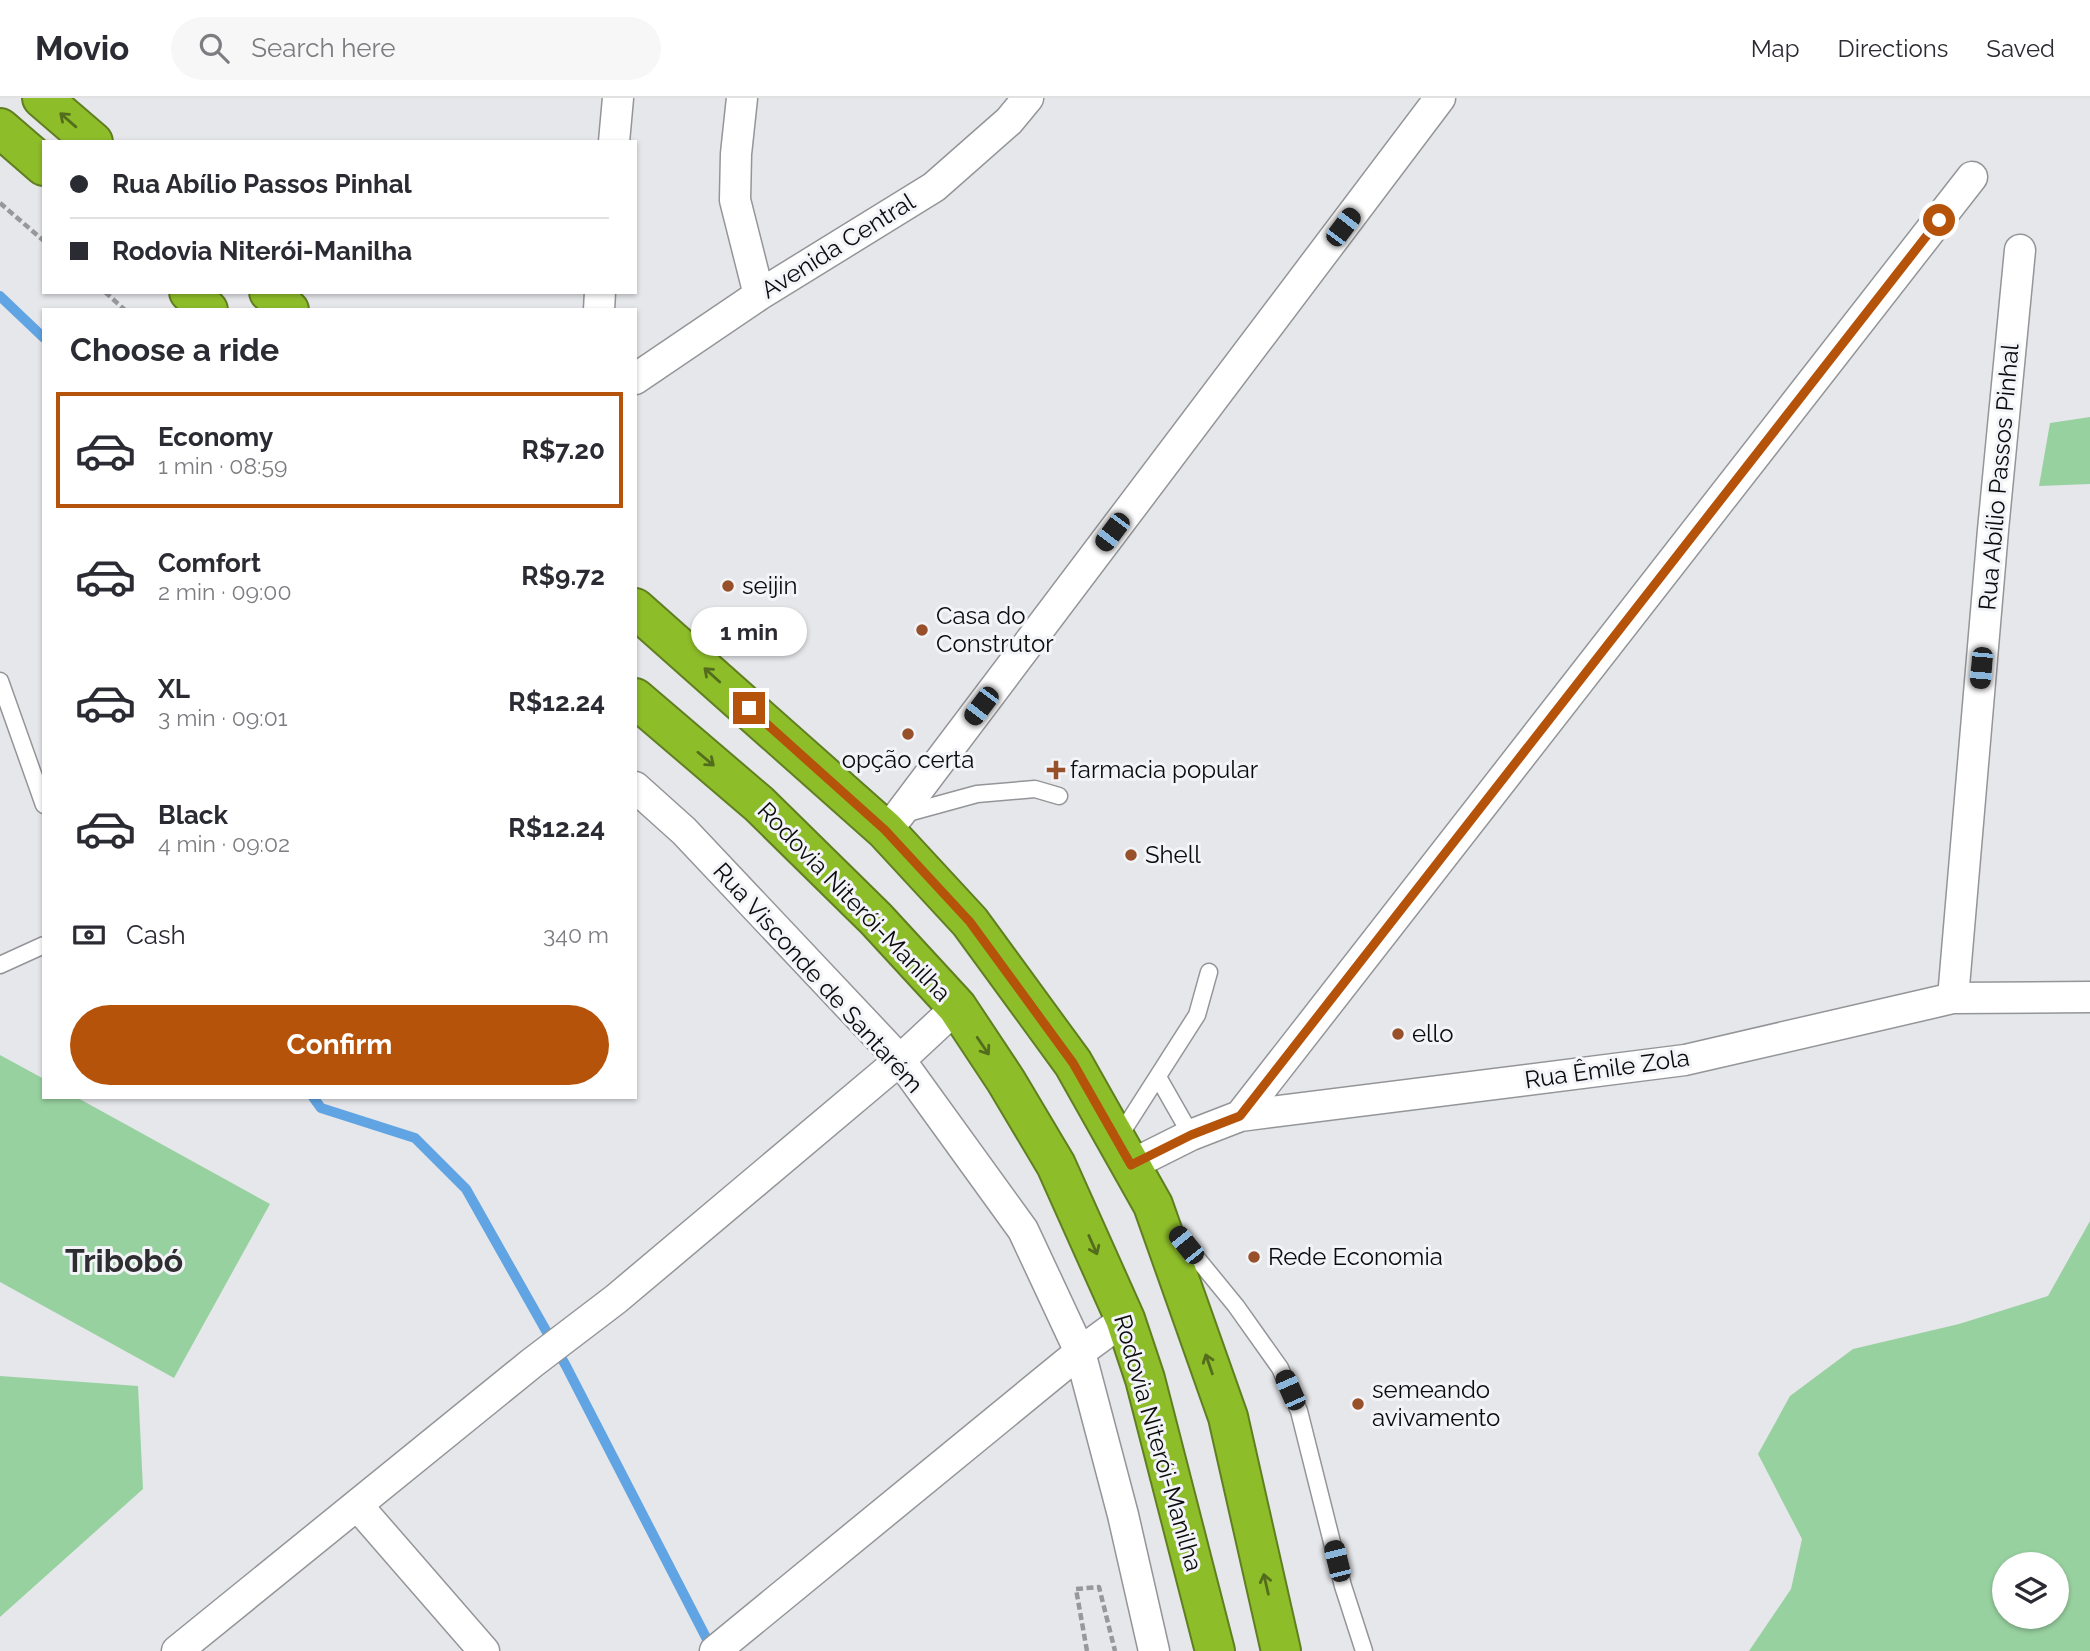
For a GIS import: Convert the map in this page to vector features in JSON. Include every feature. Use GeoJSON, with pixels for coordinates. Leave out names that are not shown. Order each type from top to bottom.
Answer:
{"type":"FeatureCollection","features":[{"type":"Feature","properties":{"kind":"highway"},"geometry":{"type":"LineString","coordinates":[[42,98],[91,140]]}},
{"type":"Feature","properties":{"kind":"highway"},"geometry":{"type":"LineString","coordinates":[[0,128],[42,164]]}},
{"type":"Feature","properties":{"kind":"highway"},"geometry":{"type":"LineString","coordinates":[[190,294],[206,308]]}},
{"type":"Feature","properties":{"kind":"highway"},"geometry":{"type":"LineString","coordinates":[[271,294],[287,308]]}},
{"type":"Feature","properties":{"kind":"highway"},"geometry":{"type":"LineString","coordinates":[[637,610],[892,822],[970,922],[1073,1063],[1153,1205],[1228,1417],[1281,1651]]}},
{"type":"Feature","properties":{"kind":"highway","name":"Rodovia Niterói-Manilha"},"geometry":{"type":"LineString","coordinates":[[637,700],[759,804],[876,919],[957,1007],[1006,1081],[1056,1165],[1125,1319],[1144,1379],[1215,1651]]}},
{"type":"Feature","properties":{"kind":"street"},"geometry":{"type":"LineString","coordinates":[[614,140],[618,98]]}},
{"type":"Feature","properties":{"kind":"street"},"geometry":{"type":"LineString","coordinates":[[742,98],[736,154],[735,200],[759,295]]}},
{"type":"Feature","properties":{"kind":"street","name":"Avenida Central"},"geometry":{"type":"LineString","coordinates":[[637,378],[759,295],[934,187],[1009,121],[1028,98]]}},
{"type":"Feature","properties":{"kind":"street"},"geometry":{"type":"LineString","coordinates":[[892,822],[1440,98]]}},
{"type":"Feature","properties":{"kind":"street"},"geometry":{"type":"LineString","coordinates":[[1240,1116],[1972,177]]}},
{"type":"Feature","properties":{"kind":"street","name":"Rua Abílio Passos Pinhal"},"geometry":{"type":"LineString","coordinates":[[1953,998],[2020,250]]}},
{"type":"Feature","properties":{"kind":"street","name":"Rua Visconde de Santarém"},"geometry":{"type":"LineString","coordinates":[[637,789],[684,831],[900,1060],[1023,1230],[1080,1352],[1123,1516],[1154,1651]]}},
{"type":"Feature","properties":{"kind":"street","name":"Rua Êmile Zola"},"geometry":{"type":"LineString","coordinates":[[1124,1152],[1191,1135],[1240,1116],[1685,1060],[1953,998],[2090,997]]}},
{"type":"Feature","properties":{"kind":"street"},"geometry":{"type":"LineString","coordinates":[[177,1651],[532,1363],[617,1299],[900,1060],[957,1007]]}},
{"type":"Feature","properties":{"kind":"street"},"geometry":{"type":"LineString","coordinates":[[715,1651],[1080,1352],[1125,1319]]}},
{"type":"Feature","properties":{"kind":"street"},"geometry":{"type":"LineString","coordinates":[[357,1505],[484,1651]]}},
{"type":"Feature","properties":{"kind":"lane"},"geometry":{"type":"LineString","coordinates":[[0,681],[42,799]]}},
{"type":"Feature","properties":{"kind":"lane"},"geometry":{"type":"LineString","coordinates":[[892,822],[976,794],[1035,789],[1059,796]]}},
{"type":"Feature","properties":{"kind":"lane"},"geometry":{"type":"LineString","coordinates":[[0,965],[42,946]]}},
{"type":"Feature","properties":{"kind":"lane"},"geometry":{"type":"LineString","coordinates":[[1124,1152],[1158,1077],[1197,1015],[1209,972]]}},
{"type":"Feature","properties":{"kind":"lane"},"geometry":{"type":"LineString","coordinates":[[1158,1077],[1191,1135]]}},
{"type":"Feature","properties":{"kind":"lane"},"geometry":{"type":"LineString","coordinates":[[1153,1205],[1236,1306],[1280,1368],[1299,1411],[1343,1586],[1364,1651]]}},
{"type":"Feature","properties":{"kind":"path"},"geometry":{"type":"LineString","coordinates":[[0,203],[42,238]]}},
{"type":"Feature","properties":{"kind":"path"},"geometry":{"type":"LineString","coordinates":[[107,294],[123,308]]}},
{"type":"Feature","properties":{"kind":"path"},"geometry":{"type":"LineString","coordinates":[[1087,1651],[1076,1590],[1099,1587],[1115,1651]]}},
{"type":"Feature","properties":{"kind":"green space"},"geometry":{"type":"Polygon","coordinates":[[[2090,417],[2090,484],[2039,486],[2050,423],[2090,417]]]}},
{"type":"Feature","properties":{"kind":"green space"},"geometry":{"type":"Polygon","coordinates":[[[0,1055],[42,1078],[42,1099],[80,1099],[270,1204],[174,1378],[0,1282],[0,1055]]]}},
{"type":"Feature","properties":{"kind":"green space"},"geometry":{"type":"Polygon","coordinates":[[[2090,1221],[2090,1651],[1749,1651],[1791,1589],[1802,1539],[1758,1454],[1790,1396],[1853,1349],[1959,1324],[2048,1296],[2090,1221]]]}},
{"type":"Feature","properties":{"kind":"green space"},"geometry":{"type":"Polygon","coordinates":[[[0,1376],[138,1386],[143,1489],[0,1617],[0,1376]]]}},
{"type":"Feature","properties":{"kind":"waterway"},"geometry":{"type":"LineString","coordinates":[[0,296],[42,336]]}},
{"type":"Feature","properties":{"kind":"waterway"},"geometry":{"type":"LineString","coordinates":[[314,1099],[321,1108],[415,1138],[466,1189],[566,1366],[712,1649]]}},
{"type":"Feature","properties":{"kind":"place","name":"seijin"},"geometry":{"type":"Point","coordinates":[728,586]}},
{"type":"Feature","properties":{"kind":"place","name":"Casa do Construtor"},"geometry":{"type":"Point","coordinates":[922,630]}},
{"type":"Feature","properties":{"kind":"place","name":"opção certa"},"geometry":{"type":"Point","coordinates":[908,734]}},
{"type":"Feature","properties":{"kind":"place","name":"farmacia popular"},"geometry":{"type":"Point","coordinates":[1056,770]}},
{"type":"Feature","properties":{"kind":"place","name":"Shell"},"geometry":{"type":"Point","coordinates":[1131,855]}},
{"type":"Feature","properties":{"kind":"place","name":"ello"},"geometry":{"type":"Point","coordinates":[1398,1034]}},
{"type":"Feature","properties":{"kind":"place","name":"Rede Economia"},"geometry":{"type":"Point","coordinates":[1254,1257]}},
{"type":"Feature","properties":{"kind":"place","name":"semeando avivamento"},"geometry":{"type":"Point","coordinates":[1358,1404]}},
{"type":"Feature","properties":{"kind":"district","name":"Tribobó"},"geometry":{"type":"Point","coordinates":[124,1261]}},
{"type":"Feature","properties":{"kind":"route"},"geometry":{"type":"LineString","coordinates":[[749,708],[885,830],[970,922],[1073,1063],[1131,1165],[1191,1135],[1240,1116],[1939,220]]}}]}
